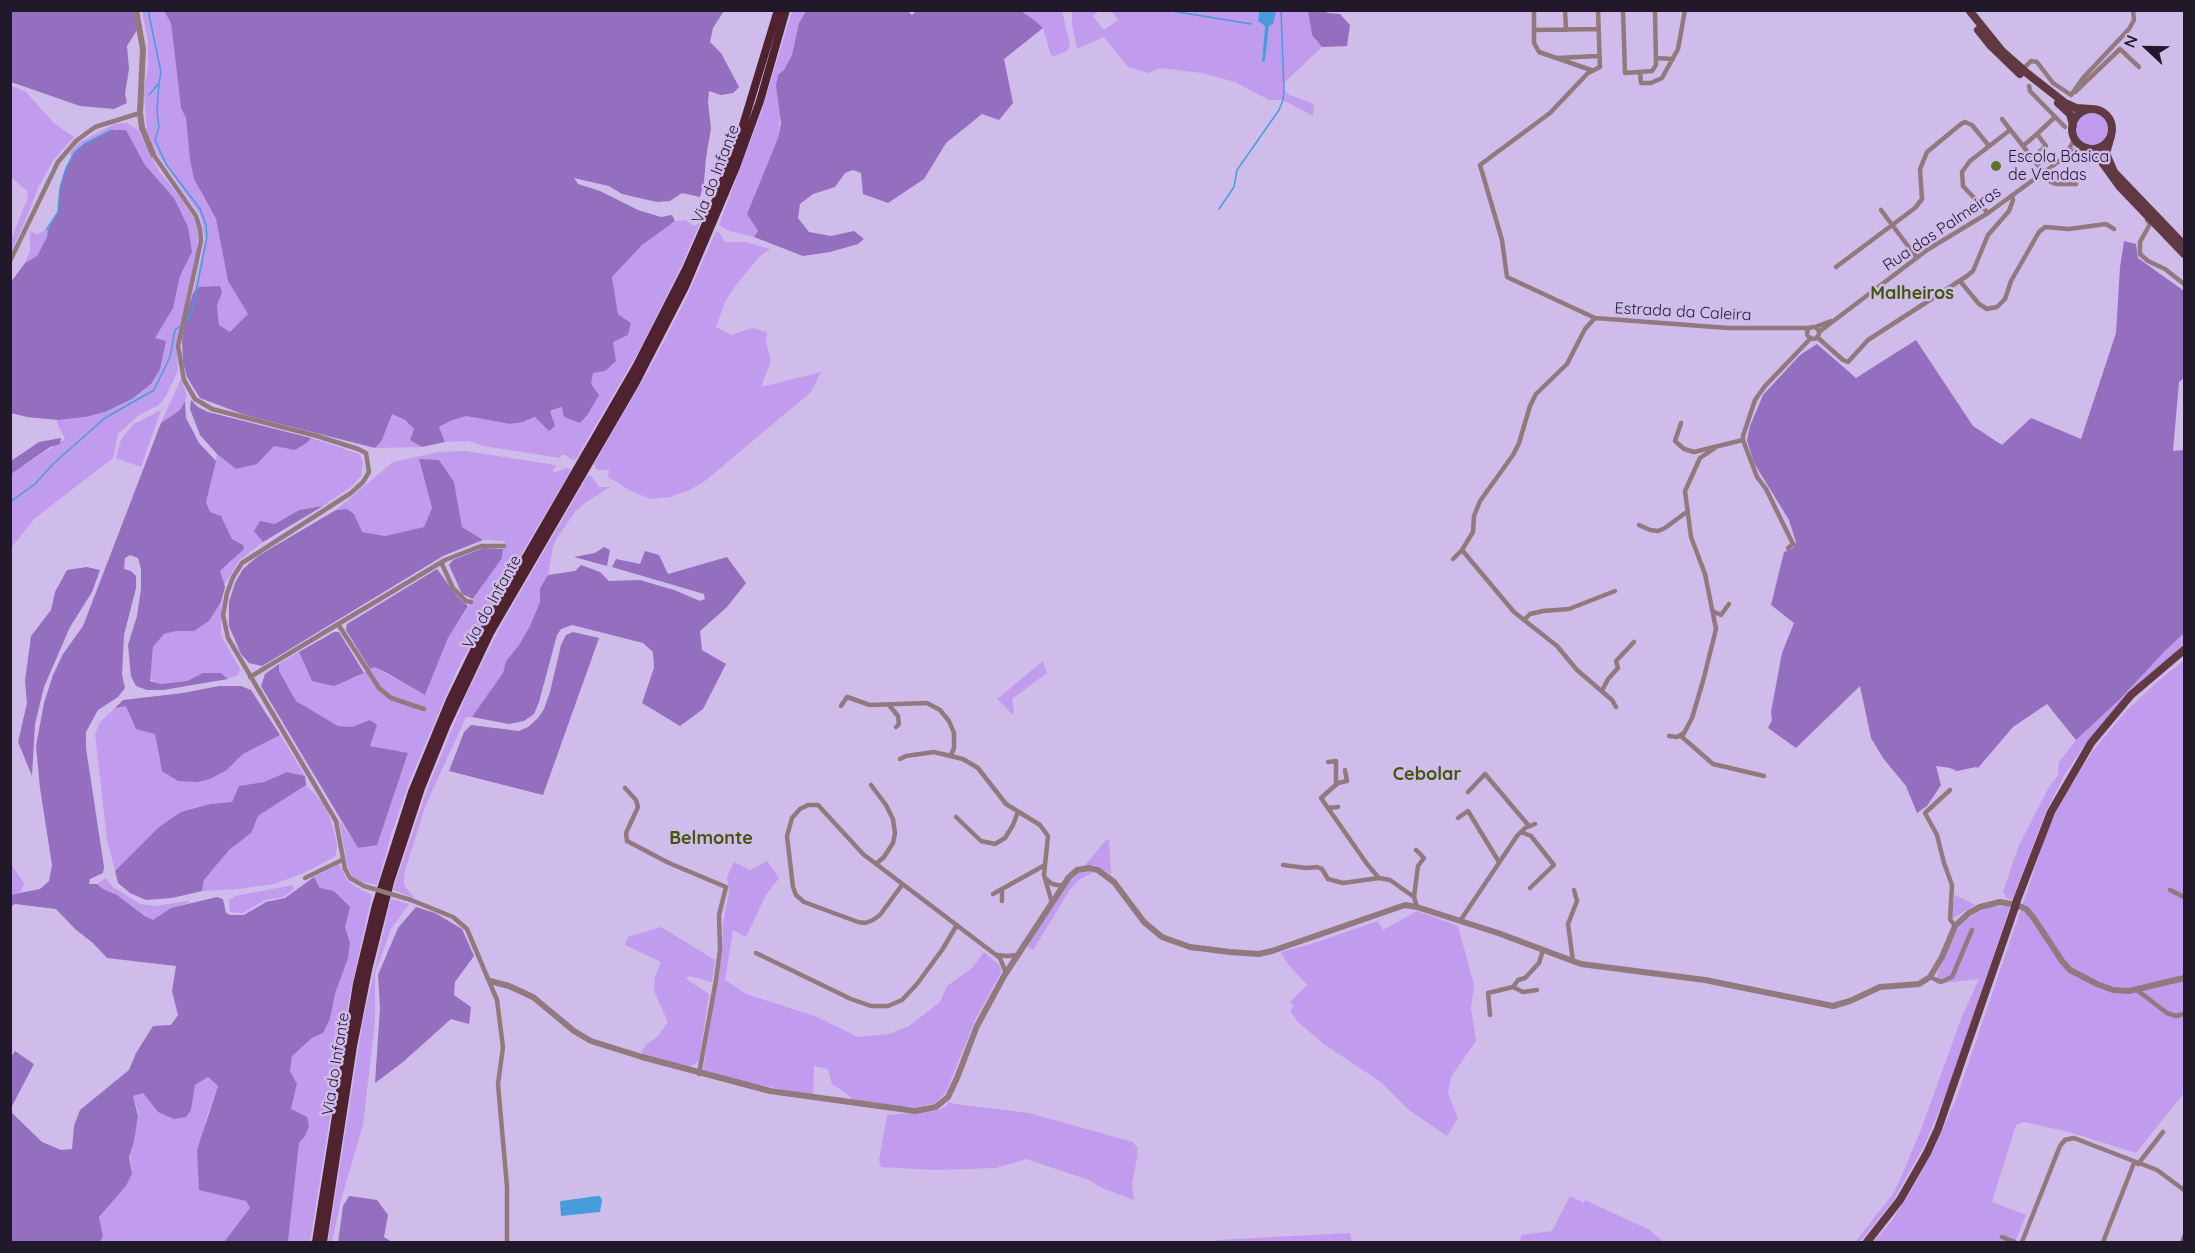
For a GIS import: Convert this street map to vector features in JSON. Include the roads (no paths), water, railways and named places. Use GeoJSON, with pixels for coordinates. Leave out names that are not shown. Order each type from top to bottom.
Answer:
{"type":"FeatureCollection","features":[{"type":"Feature","properties":{"kind":"highway","name":"Via do Infante"},"geometry":{"type":"LineString","coordinates":[[316,1242],[357,984],[385,873],[412,792],[450,700],[485,628],[636,367],[681,279],[735,151],[778,10]]}},
{"type":"Feature","properties":{"kind":"highway","name":"Via do Infante"},"geometry":{"type":"LineString","coordinates":[[323,1242],[353,1046],[368,970],[390,882],[421,788],[447,723],[490,633],[635,384],[694,268],[722,204],[750,129],[786,10]]}},
{"type":"Feature","properties":{"kind":"main road"},"geometry":{"type":"LineString","coordinates":[[1962,10],[2011,67],[2067,111],[2069,126],[2075,138],[2096,154],[2119,186],[2184,254]]}},
{"type":"Feature","properties":{"kind":"main road"},"geometry":{"type":"LineString","coordinates":[[1969,10],[2002,51],[2040,84],[2072,107],[2098,110],[2109,117],[2112,130],[2106,153],[2114,172],[2184,245]]}},
{"type":"Feature","properties":{"kind":"main road"},"geometry":{"type":"LineString","coordinates":[[2069,126],[2080,114],[2091,109]]}},
{"type":"Feature","properties":{"kind":"main road"},"geometry":{"type":"LineString","coordinates":[[2086,147],[2098,148],[2104,145],[2111,136]]}},
{"type":"Feature","properties":{"kind":"main road"},"geometry":{"type":"LineString","coordinates":[[1867,1242],[1904,1192],[1938,1129],[2047,821],[2079,761],[2102,728],[2131,695],[2184,651]]}},
{"type":"Feature","properties":{"kind":"street"},"geometry":{"type":"LineString","coordinates":[[136,10],[143,48],[140,113],[142,128],[153,154],[195,216],[201,229],[201,241],[178,346],[184,380],[195,399],[212,409],[358,448],[366,453],[369,464],[369,472],[363,482],[351,493],[242,563],[227,593],[223,615],[228,638],[330,809],[339,832],[342,860],[350,878],[364,886],[411,900],[453,917],[467,929],[497,1000],[503,1047],[498,1084],[507,1187],[507,1242]]}},
{"type":"Feature","properties":{"kind":"street"},"geometry":{"type":"LineString","coordinates":[[1534,10],[1534,43],[1539,52],[1591,70]]}},
{"type":"Feature","properties":{"kind":"street"},"geometry":{"type":"LineString","coordinates":[[1565,10],[1566,30]]}},
{"type":"Feature","properties":{"kind":"street"},"geometry":{"type":"LineString","coordinates":[[1596,318],[1507,277],[1502,240],[1480,165],[1550,113],[1591,70],[1600,67],[1598,10]]}},
{"type":"Feature","properties":{"kind":"street"},"geometry":{"type":"LineString","coordinates":[[1623,10],[1624,73],[1652,71],[1656,65],[1656,10]]}},
{"type":"Feature","properties":{"kind":"street"},"geometry":{"type":"LineString","coordinates":[[1640,72],[1641,83],[1658,82],[1662,78],[1673,59],[1682,35],[1685,10]]}},
{"type":"Feature","properties":{"kind":"street"},"geometry":{"type":"LineString","coordinates":[[2071,95],[2083,78],[2129,28],[2134,20],[2133,10]]}},
{"type":"Feature","properties":{"kind":"street"},"geometry":{"type":"LineString","coordinates":[[1534,30],[1597,29]]}},
{"type":"Feature","properties":{"kind":"street"},"geometry":{"type":"LineString","coordinates":[[2071,95],[2120,49],[2139,67]]}},
{"type":"Feature","properties":{"kind":"street"},"geometry":{"type":"LineString","coordinates":[[2002,51],[2011,54],[2034,74],[2040,84]]}},
{"type":"Feature","properties":{"kind":"street"},"geometry":{"type":"LineString","coordinates":[[1557,58],[1598,56]]}},
{"type":"Feature","properties":{"kind":"street"},"geometry":{"type":"LineString","coordinates":[[1656,58],[1673,59]]}},
{"type":"Feature","properties":{"kind":"street"},"geometry":{"type":"LineString","coordinates":[[2025,67],[2031,61],[2037,62],[2053,83],[2071,95]]}},
{"type":"Feature","properties":{"kind":"street"},"geometry":{"type":"LineString","coordinates":[[2030,86],[2030,91],[2055,117],[2069,126]]}},
{"type":"Feature","properties":{"kind":"street"},"geometry":{"type":"LineString","coordinates":[[10,261],[58,162],[76,141],[95,127],[140,113]]}},
{"type":"Feature","properties":{"kind":"street"},"geometry":{"type":"LineString","coordinates":[[2023,146],[2055,117]]}},
{"type":"Feature","properties":{"kind":"street"},"geometry":{"type":"LineString","coordinates":[[2002,119],[2051,182],[2076,184]]}},
{"type":"Feature","properties":{"kind":"street"},"geometry":{"type":"LineString","coordinates":[[1836,267],[1915,208],[1922,199],[1920,169],[1927,152],[1965,122],[1972,125],[1989,146]]}},
{"type":"Feature","properties":{"kind":"street"},"geometry":{"type":"LineString","coordinates":[[1988,213],[1963,186],[1965,167],[2010,130]]}},
{"type":"Feature","properties":{"kind":"street"},"geometry":{"type":"LineString","coordinates":[[2032,158],[2046,146],[2037,134]]}},
{"type":"Feature","properties":{"kind":"street"},"geometry":{"type":"LineString","coordinates":[[2061,160],[2072,147],[2075,138]]}},
{"type":"Feature","properties":{"kind":"street","name":"Rua das Palmeiras"},"geometry":{"type":"LineString","coordinates":[[1815,331],[1917,258],[1988,213],[2073,151],[2086,147]]}},
{"type":"Feature","properties":{"kind":"street"},"geometry":{"type":"LineString","coordinates":[[1815,331],[1843,360],[1848,362],[1868,340],[1973,271],[1988,235],[2009,211],[2012,196]]}},
{"type":"Feature","properties":{"kind":"street"},"geometry":{"type":"LineString","coordinates":[[2136,204],[2138,211],[2150,224],[2140,242],[2140,254],[2184,284]]}},
{"type":"Feature","properties":{"kind":"street"},"geometry":{"type":"LineString","coordinates":[[1881,210],[1917,258]]}},
{"type":"Feature","properties":{"kind":"street"},"geometry":{"type":"LineString","coordinates":[[1960,281],[1979,304],[1987,309],[1997,307],[2005,299],[2011,281],[2039,232],[2045,227],[2068,229],[2106,224],[2114,229]]}},
{"type":"Feature","properties":{"kind":"street","name":"Estrada da Caleira"},"geometry":{"type":"LineString","coordinates":[[1462,550],[1473,532],[1474,516],[1480,501],[1519,443],[1536,394],[1567,364],[1585,329],[1596,318],[1728,328],[1790,328],[1815,331]]}},
{"type":"Feature","properties":{"kind":"street"},"geometry":{"type":"LineString","coordinates":[[1790,328],[1809,337]]}},
{"type":"Feature","properties":{"kind":"street"},"geometry":{"type":"LineString","coordinates":[[1788,548],[1793,544],[1766,489],[1756,477],[1743,436],[1755,400],[1815,331]]}},
{"type":"Feature","properties":{"kind":"street"},"geometry":{"type":"LineString","coordinates":[[1809,337],[1815,331]]}},
{"type":"Feature","properties":{"kind":"street"},"geometry":{"type":"LineString","coordinates":[[1681,423],[1675,437],[1677,445],[1694,452],[1743,440]]}},
{"type":"Feature","properties":{"kind":"street"},"geometry":{"type":"LineString","coordinates":[[1715,447],[1700,458],[1685,491],[1690,537],[1705,574],[1715,635],[1692,718],[1682,737],[1713,764],[1764,776]]}},
{"type":"Feature","properties":{"kind":"street"},"geometry":{"type":"LineString","coordinates":[[1639,525],[1658,531],[1688,511]]}},
{"type":"Feature","properties":{"kind":"street"},"geometry":{"type":"LineString","coordinates":[[250,677],[441,562],[481,546],[504,546]]}},
{"type":"Feature","properties":{"kind":"street"},"geometry":{"type":"LineString","coordinates":[[1453,559],[1462,550],[1515,612],[1557,646],[1577,670],[1602,691],[1616,707]]}},
{"type":"Feature","properties":{"kind":"street"},"geometry":{"type":"LineString","coordinates":[[441,562],[453,588],[466,601],[471,602]]}},
{"type":"Feature","properties":{"kind":"street"},"geometry":{"type":"LineString","coordinates":[[1525,619],[1530,614],[1543,610],[1569,609],[1615,591]]}},
{"type":"Feature","properties":{"kind":"street"},"geometry":{"type":"LineString","coordinates":[[1712,611],[1721,615],[1729,604]]}},
{"type":"Feature","properties":{"kind":"street"},"geometry":{"type":"LineString","coordinates":[[338,624],[379,688],[391,698],[424,709]]}},
{"type":"Feature","properties":{"kind":"street"},"geometry":{"type":"LineString","coordinates":[[1602,691],[1608,679],[1618,668],[1616,661],[1634,642]]}},
{"type":"Feature","properties":{"kind":"street"},"geometry":{"type":"LineString","coordinates":[[841,706],[847,697],[870,705],[927,703],[940,710],[949,721],[954,733],[954,748],[951,755]]}},
{"type":"Feature","properties":{"kind":"street"},"geometry":{"type":"LineString","coordinates":[[889,705],[898,716],[899,724],[896,727]]}},
{"type":"Feature","properties":{"kind":"street"},"geometry":{"type":"LineString","coordinates":[[1669,736],[1684,733]]}},
{"type":"Feature","properties":{"kind":"street"},"geometry":{"type":"LineString","coordinates":[[900,759],[924,753],[951,755],[963,759],[978,768],[1006,804],[1040,825],[1048,836],[1044,875],[1052,903]]}},
{"type":"Feature","properties":{"kind":"street"},"geometry":{"type":"LineString","coordinates":[[1328,762],[1336,762],[1336,785]]}},
{"type":"Feature","properties":{"kind":"street"},"geometry":{"type":"LineString","coordinates":[[1346,770],[1347,781],[1336,785],[1321,798],[1379,878]]}},
{"type":"Feature","properties":{"kind":"street"},"geometry":{"type":"LineString","coordinates":[[1460,921],[1521,832],[1532,825],[1485,774],[1468,792]]}},
{"type":"Feature","properties":{"kind":"street"},"geometry":{"type":"LineString","coordinates":[[871,785],[886,805],[895,833],[893,843],[876,864]]}},
{"type":"Feature","properties":{"kind":"street"},"geometry":{"type":"LineString","coordinates":[[625,788],[636,800],[638,807],[626,833],[627,841],[669,863],[726,887],[719,915],[720,950],[716,980],[699,1074]]}},
{"type":"Feature","properties":{"kind":"street"},"geometry":{"type":"LineString","coordinates":[[1950,790],[1925,813],[1937,835],[1952,885],[1950,919],[1955,926]]}},
{"type":"Feature","properties":{"kind":"street"},"geometry":{"type":"LineString","coordinates":[[902,885],[880,915],[865,922],[858,922],[804,902],[796,895],[793,887],[787,836],[792,818],[800,809],[808,805],[818,805],[863,854],[1000,958],[1006,973]]}},
{"type":"Feature","properties":{"kind":"street"},"geometry":{"type":"LineString","coordinates":[[1328,808],[1338,807]]}},
{"type":"Feature","properties":{"kind":"street"},"geometry":{"type":"LineString","coordinates":[[1458,818],[1468,811],[1499,862]]}},
{"type":"Feature","properties":{"kind":"street"},"geometry":{"type":"LineString","coordinates":[[956,817],[981,841],[995,844],[1005,838],[1018,812]]}},
{"type":"Feature","properties":{"kind":"street"},"geometry":{"type":"LineString","coordinates":[[1521,832],[1531,836],[1554,865],[1530,888]]}},
{"type":"Feature","properties":{"kind":"street"},"geometry":{"type":"LineString","coordinates":[[1416,850],[1424,858],[1418,866],[1414,897],[1417,907]]}},
{"type":"Feature","properties":{"kind":"street"},"geometry":{"type":"LineString","coordinates":[[305,878],[342,860]]}},
{"type":"Feature","properties":{"kind":"street"},"geometry":{"type":"LineString","coordinates":[[1283,865],[1317,867],[1329,879],[1343,883],[1379,878],[1390,880],[1414,897]]}},
{"type":"Feature","properties":{"kind":"street"},"geometry":{"type":"LineString","coordinates":[[993,894],[1045,866]]}},
{"type":"Feature","properties":{"kind":"street"},"geometry":{"type":"LineString","coordinates":[[490,981],[509,986],[533,998],[591,1041],[699,1074],[770,1091],[915,1111],[936,1107],[948,1097],[977,1026],[1006,973],[1063,885],[1077,870],[1089,868],[1098,870],[1113,882],[1144,922],[1154,932],[1171,942],[1190,947],[1259,954],[1336,929],[1390,908],[1405,905],[1460,921],[1581,964],[1705,980],[1833,1006],[1880,987],[1919,984],[1930,977],[1942,957],[1955,926],[1968,913],[2000,902],[2026,909],[2070,970],[2097,984],[2113,990],[2137,990],[2184,978]]}},
{"type":"Feature","properties":{"kind":"street"},"geometry":{"type":"LineString","coordinates":[[1044,875],[1052,884],[1063,885]]}},
{"type":"Feature","properties":{"kind":"street"},"geometry":{"type":"LineString","coordinates":[[1002,889],[1002,901]]}},
{"type":"Feature","properties":{"kind":"street"},"geometry":{"type":"LineString","coordinates":[[1573,961],[1568,924],[1577,902],[1574,890]]}},
{"type":"Feature","properties":{"kind":"street"},"geometry":{"type":"LineString","coordinates":[[2170,890],[2184,897]]}},
{"type":"Feature","properties":{"kind":"street"},"geometry":{"type":"LineString","coordinates":[[756,953],[851,999],[871,1006],[888,1006],[902,1000],[917,984],[957,925]]}},
{"type":"Feature","properties":{"kind":"street"},"geometry":{"type":"LineString","coordinates":[[1930,977],[1941,982],[1952,977],[1972,930]]}},
{"type":"Feature","properties":{"kind":"street"},"geometry":{"type":"LineString","coordinates":[[1490,1015],[1488,993],[1513,987],[1539,963],[1543,950]]}},
{"type":"Feature","properties":{"kind":"street"},"geometry":{"type":"LineString","coordinates":[[992,951],[1007,957],[1018,955]]}},
{"type":"Feature","properties":{"kind":"street"},"geometry":{"type":"LineString","coordinates":[[1513,987],[1523,992],[1537,990]]}},
{"type":"Feature","properties":{"kind":"street"},"geometry":{"type":"LineString","coordinates":[[2137,990],[2167,1013],[2176,1016],[2184,1014]]}},
{"type":"Feature","properties":{"kind":"street"},"geometry":{"type":"LineString","coordinates":[[2103,1242],[2136,1163],[2163,1132]]}},
{"type":"Feature","properties":{"kind":"street"},"geometry":{"type":"LineString","coordinates":[[2022,1242],[2060,1146],[2065,1140],[2074,1138],[2136,1163],[2166,1176],[2184,1190]]}},
{"type":"Feature","properties":{"kind":"street"},"geometry":{"type":"LineString","coordinates":[[2002,1237],[2015,1242]]}},
{"type":"Feature","properties":{"kind":"street"},"geometry":{"type":"LineString","coordinates":[[2182,1242],[2184,1237]]}},
{"type":"Feature","properties":{"kind":"water"},"geometry":{"type":"Polygon","coordinates":[[[1259,11],[1276,11],[1273,24],[1269,26],[1265,61],[1262,62],[1265,26],[1258,21],[1259,11]]]}},
{"type":"Feature","properties":{"kind":"water"},"geometry":{"type":"Polygon","coordinates":[[[600,1196],[602,1200],[600,1212],[561,1216],[561,1201],[600,1196]]]}},
{"type":"Feature","properties":{"kind":"waterway"},"geometry":{"type":"LineString","coordinates":[[148,10],[161,72],[159,83],[149,95]]}},
{"type":"Feature","properties":{"kind":"waterway"},"geometry":{"type":"LineString","coordinates":[[1166,10],[1251,24]]}},
{"type":"Feature","properties":{"kind":"waterway"},"geometry":{"type":"LineString","coordinates":[[1219,209],[1234,187],[1237,170],[1279,110],[1283,100],[1281,10]]}},
{"type":"Feature","properties":{"kind":"waterway"},"geometry":{"type":"LineString","coordinates":[[159,83],[157,111],[159,127],[155,140],[166,164],[200,209],[206,225],[207,237],[193,307],[186,321]]}},
{"type":"Feature","properties":{"kind":"waterway"},"geometry":{"type":"LineString","coordinates":[[46,230],[58,212],[60,188],[66,168],[74,153],[84,144],[112,130]]}},
{"type":"Feature","properties":{"kind":"waterway"},"geometry":{"type":"LineString","coordinates":[[10,502],[35,484],[54,463],[105,418],[154,390],[170,357],[175,330],[180,326]]}},
{"type":"Feature","properties":{"kind":"place","name":"Escola Básica de Vendas"},"geometry":{"type":"Point","coordinates":[1996,166]}},
{"type":"Feature","properties":{"kind":"district","name":"Malheiros"},"geometry":{"type":"Point","coordinates":[1912,294]}},
{"type":"Feature","properties":{"kind":"district","name":"Cebolar"},"geometry":{"type":"Point","coordinates":[1427,775]}},
{"type":"Feature","properties":{"kind":"district","name":"Belmonte"},"geometry":{"type":"Point","coordinates":[711,839]}}]}
